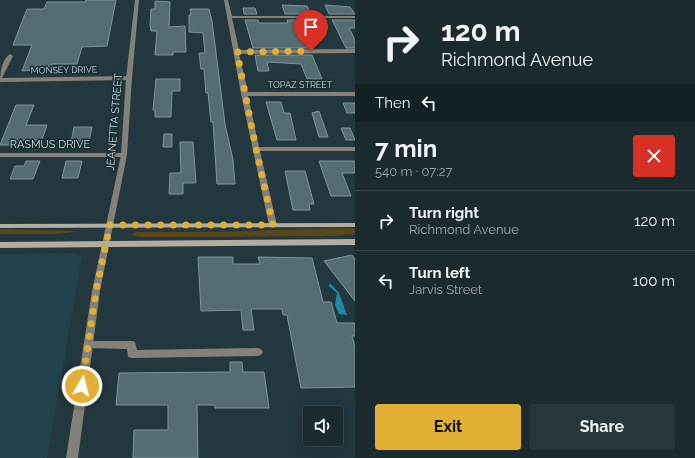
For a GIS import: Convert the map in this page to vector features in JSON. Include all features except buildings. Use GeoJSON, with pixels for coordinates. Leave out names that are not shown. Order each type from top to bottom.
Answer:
{"type":"FeatureCollection","features":[{"type":"Feature","properties":{"kind":"main road"},"geometry":{"type":"LineString","coordinates":[[0,226],[355,225]]}},
{"type":"Feature","properties":{"kind":"main road"},"geometry":{"type":"LineString","coordinates":[[0,245],[355,242]]}},
{"type":"Feature","properties":{"kind":"street","name":"JEANETTA STREET"},"geometry":{"type":"LineString","coordinates":[[72,458],[96,291],[124,155],[129,78],[137,0]]}},
{"type":"Feature","properties":{"kind":"street"},"geometry":{"type":"LineString","coordinates":[[226,0],[244,94],[273,225]]}},
{"type":"Feature","properties":{"kind":"street"},"geometry":{"type":"LineString","coordinates":[[230,17],[355,17]]}},
{"type":"Feature","properties":{"kind":"street"},"geometry":{"type":"LineString","coordinates":[[237,52],[355,51]]}},
{"type":"Feature","properties":{"kind":"street"},"geometry":{"type":"LineString","coordinates":[[0,78],[10,56]]}},
{"type":"Feature","properties":{"kind":"street","name":"MONSEY DRIVE"},"geometry":{"type":"LineString","coordinates":[[0,78],[129,78]]}},
{"type":"Feature","properties":{"kind":"street","name":"TOPAZ STREET"},"geometry":{"type":"LineString","coordinates":[[244,94],[355,94]]}},
{"type":"Feature","properties":{"kind":"street"},"geometry":{"type":"LineString","coordinates":[[256,149],[355,149]]}},
{"type":"Feature","properties":{"kind":"street","name":"RASMUS DRIVE"},"geometry":{"type":"LineString","coordinates":[[0,155],[124,155]]}},
{"type":"Feature","properties":{"kind":"street"},"geometry":{"type":"LineString","coordinates":[[88,345],[132,345],[132,354],[258,352]]}},
{"type":"Feature","properties":{"kind":"shaded area"},"geometry":{"type":"Polygon","coordinates":[[[0,229],[79,231],[58,234],[0,234],[0,229]]]}},
{"type":"Feature","properties":{"kind":"shaded area"},"geometry":{"type":"Polygon","coordinates":[[[355,229],[355,234],[336,236],[140,237],[131,235],[135,232],[212,232],[355,229]]]}},
{"type":"Feature","properties":{"kind":"shaded area"},"geometry":{"type":"Polygon","coordinates":[[[75,253],[82,256],[47,458],[0,458],[0,254],[75,253]]]}},
{"type":"Feature","properties":{"kind":"water"},"geometry":{"type":"Polygon","coordinates":[[[330,283],[339,293],[347,315],[339,314],[335,305],[337,293],[329,286],[330,283]]]}},
{"type":"Feature","properties":{"kind":"route"},"geometry":{"type":"LineString","coordinates":[[82,386],[96,291],[110,225],[273,225],[244,94],[237,52],[311,51]]}}]}
